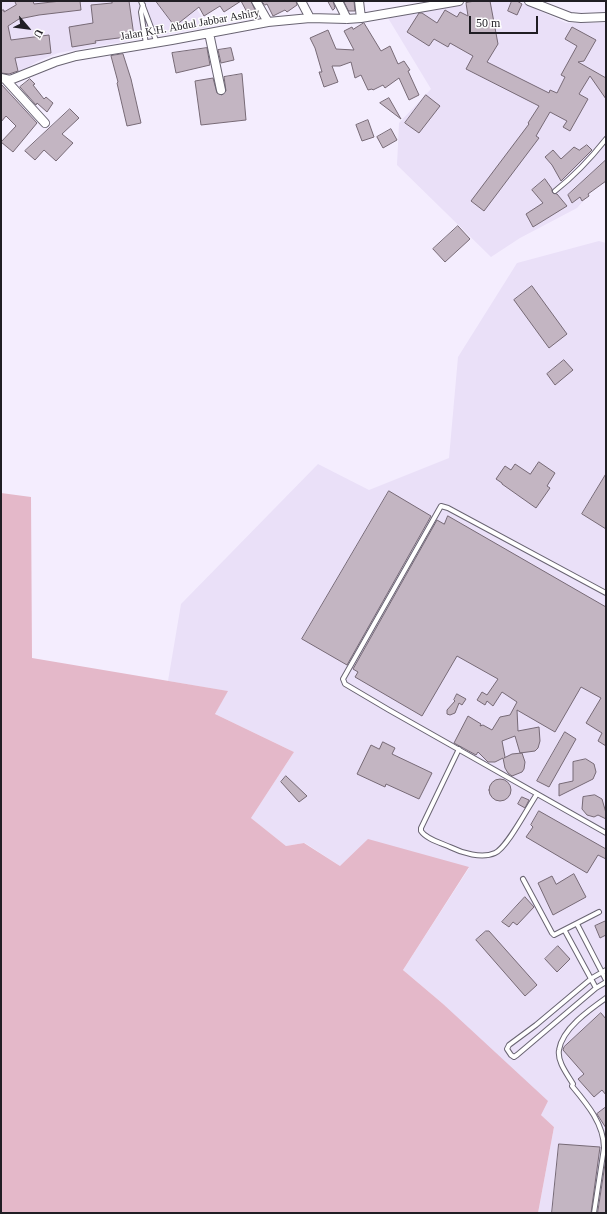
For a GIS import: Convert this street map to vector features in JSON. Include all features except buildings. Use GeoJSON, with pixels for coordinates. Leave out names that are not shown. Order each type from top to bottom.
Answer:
{"type":"FeatureCollection","features":[{"type":"Feature","properties":{"kind":"street"},"geometry":{"type":"LineString","coordinates":[[256,1],[268,22]]}},
{"type":"Feature","properties":{"kind":"street"},"geometry":{"type":"LineString","coordinates":[[301,1],[310,18]]}},
{"type":"Feature","properties":{"kind":"street"},"geometry":{"type":"LineString","coordinates":[[338,1],[347,19]]}},
{"type":"Feature","properties":{"kind":"street"},"geometry":{"type":"LineString","coordinates":[[359,1],[361,18]]}},
{"type":"Feature","properties":{"kind":"street","name":"Jalan K.H. Abdul Jabbar Ashiry"},"geometry":{"type":"LineString","coordinates":[[3,79],[15,78],[55,62],[76,56],[157,43],[268,22],[310,18],[361,18],[459,1]]}},
{"type":"Feature","properties":{"kind":"street"},"geometry":{"type":"LineString","coordinates":[[529,1],[570,17],[606,18]]}},
{"type":"Feature","properties":{"kind":"street"},"geometry":{"type":"LineString","coordinates":[[209,33],[221,90]]}},
{"type":"Feature","properties":{"kind":"street"},"geometry":{"type":"LineString","coordinates":[[3,79],[45,123]]}},
{"type":"Feature","properties":{"kind":"lane"},"geometry":{"type":"LineString","coordinates":[[142,3],[157,43]]}},
{"type":"Feature","properties":{"kind":"lane"},"geometry":{"type":"LineString","coordinates":[[142,3],[141,12],[146,44]]}},
{"type":"Feature","properties":{"kind":"lane"},"geometry":{"type":"LineString","coordinates":[[555,191],[585,164],[606,139]]}},
{"type":"Feature","properties":{"kind":"lane"},"geometry":{"type":"LineString","coordinates":[[606,593],[448,508],[441,506],[343,679],[345,684],[606,833]]}},
{"type":"Feature","properties":{"kind":"lane"},"geometry":{"type":"LineString","coordinates":[[459,749],[421,828],[422,833],[430,838],[453,849],[473,854],[483,856],[495,853],[501,849],[507,841],[537,794]]}},
{"type":"Feature","properties":{"kind":"lane"},"geometry":{"type":"LineString","coordinates":[[523,879],[552,933],[555,935],[599,912]]}},
{"type":"Feature","properties":{"kind":"lane"},"geometry":{"type":"LineString","coordinates":[[577,924],[604,971],[606,981],[517,1055],[514,1056],[508,1052],[507,1049],[509,1045],[536,1025],[592,978],[604,971]]}},
{"type":"Feature","properties":{"kind":"lane"},"geometry":{"type":"LineString","coordinates":[[565,930],[596,988]]}},
{"type":"Feature","properties":{"kind":"lane"},"geometry":{"type":"LineString","coordinates":[[594,1213],[604,1140],[592,1111],[572,1086],[573,1084],[560,1061],[558,1051],[566,1034],[573,1025],[584,1014],[606,998]]}},
{"type":"Feature","properties":{"kind":"shaded area"},"geometry":{"type":"Polygon","coordinates":[[[2,1],[192,1],[208,27],[58,53],[38,61],[13,76],[5,77],[1,75],[2,1]]]}},
{"type":"Feature","properties":{"kind":"shaded area"},"geometry":{"type":"Polygon","coordinates":[[[485,1],[505,1],[525,4],[566,23],[606,23],[606,175],[577,208],[520,238],[491,257],[397,165],[399,123],[431,89],[388,18],[485,1]]]}},
{"type":"Feature","properties":{"kind":"shaded area"},"geometry":{"type":"Polygon","coordinates":[[[599,241],[606,243],[606,1213],[538,1213],[554,1127],[541,1115],[442,1003],[403,970],[469,868],[340,866],[305,843],[286,846],[251,818],[294,752],[215,714],[227,691],[168,681],[181,604],[318,464],[369,490],[449,458],[458,357],[517,263],[599,241]]]}},
{"type":"Feature","properties":{"kind":"shaded area"},"geometry":{"type":"Polygon","coordinates":[[[1,493],[31,497],[32,658],[228,691],[215,714],[294,752],[251,818],[286,846],[304,843],[340,866],[368,839],[469,867],[403,970],[442,1003],[548,1101],[541,1115],[554,1127],[538,1213],[1,1213],[1,493]]]}}]}
